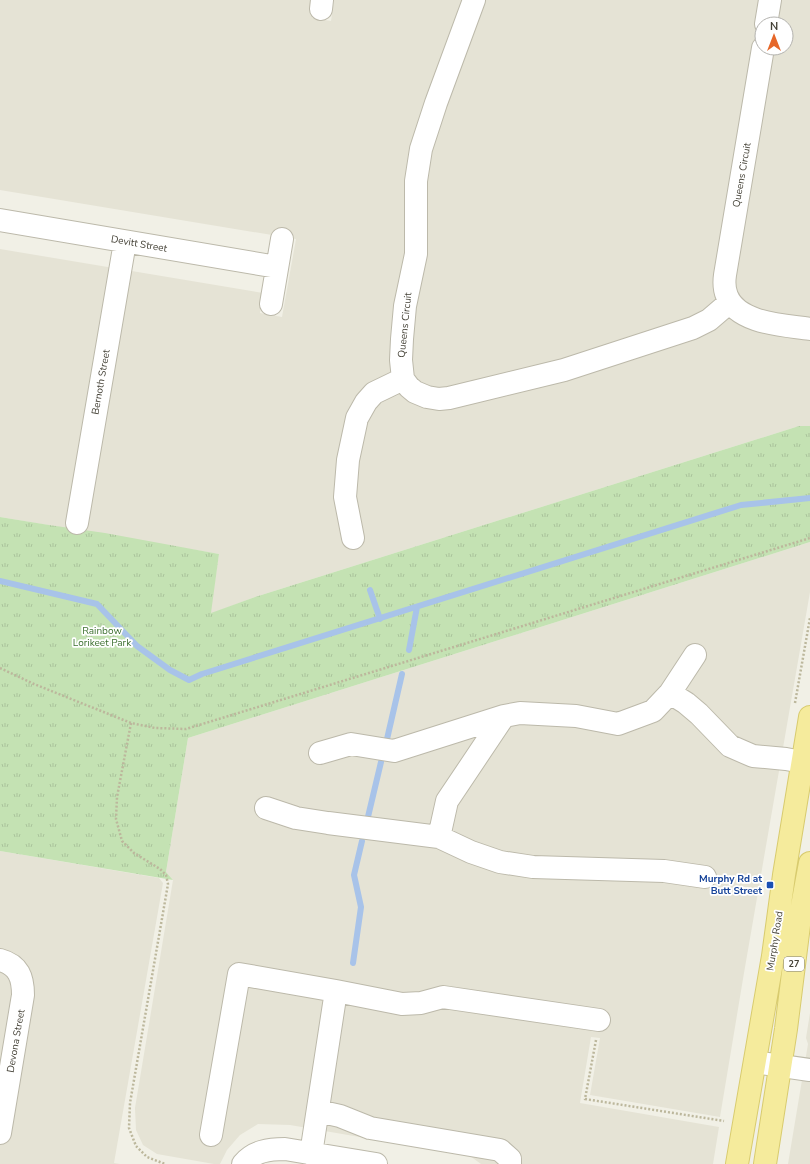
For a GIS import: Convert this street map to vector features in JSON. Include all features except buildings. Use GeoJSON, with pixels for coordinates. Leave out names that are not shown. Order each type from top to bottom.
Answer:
{"type":"FeatureCollection","features":[{"type":"Feature","properties":{"kind":"main road","name":"Murphy Road"},"geometry":{"type":"LineString","coordinates":[[737,1164],[773,956],[810,717]]}},
{"type":"Feature","properties":{"kind":"main road","name":"27"},"geometry":{"type":"LineString","coordinates":[[765,1164],[781,1066],[800,917],[810,863]]}},
{"type":"Feature","properties":{"kind":"street","name":"Queens Circuit"},"geometry":{"type":"LineString","coordinates":[[403,379],[401,360],[402,339],[405,306],[416,254],[416,181],[421,150],[436,103],[474,0]]}},
{"type":"Feature","properties":{"kind":"street"},"geometry":{"type":"LineString","coordinates":[[767,16],[770,0]]}},
{"type":"Feature","properties":{"kind":"street","name":"Queens Circuit"},"geometry":{"type":"LineString","coordinates":[[730,302],[724,285],[725,275],[762,56]]}},
{"type":"Feature","properties":{"kind":"street","name":"Devitt Street"},"geometry":{"type":"LineString","coordinates":[[0,220],[277,267]]}},
{"type":"Feature","properties":{"kind":"street"},"geometry":{"type":"LineString","coordinates":[[271,304],[282,239]]}},
{"type":"Feature","properties":{"kind":"street","name":"Bernoth Street"},"geometry":{"type":"LineString","coordinates":[[77,523],[125,242]]}},
{"type":"Feature","properties":{"kind":"street"},"geometry":{"type":"LineString","coordinates":[[353,538],[345,497],[348,460],[357,418],[366,402],[374,393],[403,379],[415,392],[427,397],[439,399],[457,396],[564,370],[693,328],[709,320],[730,302],[743,314],[753,318],[768,322],[810,328]]}},
{"type":"Feature","properties":{"kind":"street"},"geometry":{"type":"LineString","coordinates":[[320,753],[351,744],[394,751],[504,716],[520,713],[576,716],[618,724],[653,711],[670,693],[696,655]]}},
{"type":"Feature","properties":{"kind":"street"},"geometry":{"type":"LineString","coordinates":[[670,693],[700,714],[730,746],[753,756],[802,762]]}},
{"type":"Feature","properties":{"kind":"street"},"geometry":{"type":"LineString","coordinates":[[439,837],[447,801],[504,716]]}},
{"type":"Feature","properties":{"kind":"street"},"geometry":{"type":"LineString","coordinates":[[266,808],[296,818],[439,837],[471,852],[500,862],[533,867],[664,871],[705,877]]}},
{"type":"Feature","properties":{"kind":"street","name":"Devona Street"},"geometry":{"type":"LineString","coordinates":[[0,960],[12,966],[19,972],[22,978],[23,986],[23,1004],[0,1133]]}},
{"type":"Feature","properties":{"kind":"street"},"geometry":{"type":"LineString","coordinates":[[211,1135],[238,974],[402,1004],[422,1003],[443,997],[599,1020]]}},
{"type":"Feature","properties":{"kind":"street"},"geometry":{"type":"LineString","coordinates":[[311,1154],[336,991]]}},
{"type":"Feature","properties":{"kind":"street"},"geometry":{"type":"LineString","coordinates":[[755,1062],[810,1070]]}},
{"type":"Feature","properties":{"kind":"street"},"geometry":{"type":"LineString","coordinates":[[318,1111],[340,1116],[370,1128],[500,1150],[510,1159],[510,1164]]}},
{"type":"Feature","properties":{"kind":"street"},"geometry":{"type":"LineString","coordinates":[[246,1161],[263,1151],[285,1149],[376,1164]]}},
{"type":"Feature","properties":{"kind":"path"},"geometry":{"type":"LineString","coordinates":[[0,668],[34,684],[131,723],[155,728],[186,729],[810,538]]}},
{"type":"Feature","properties":{"kind":"path"},"geometry":{"type":"LineString","coordinates":[[131,723],[117,797],[116,819],[122,841],[134,853],[160,869],[166,875],[168,884],[130,1103],[129,1128],[136,1146],[147,1157],[165,1164]]}},
{"type":"Feature","properties":{"kind":"path"},"geometry":{"type":"LineString","coordinates":[[599,1020],[585,1099],[726,1122]]}},
{"type":"Feature","properties":{"kind":"shaded area"},"geometry":{"type":"Polygon","coordinates":[[[0,0],[315,0],[312,18],[331,21],[334,0],[810,0],[810,426],[799,426],[255,597],[210,614],[219,554],[0,517],[0,249],[263,293],[260,313],[282,317],[296,239],[0,190],[0,0]]]}},
{"type":"Feature","properties":{"kind":"shaded area"},"geometry":{"type":"Polygon","coordinates":[[[810,542],[810,592],[720,1117],[590,1095],[600,1038],[591,1037],[580,1103],[719,1127],[713,1164],[481,1164],[470,1156],[290,1125],[258,1124],[240,1135],[227,1150],[220,1164],[157,1154],[143,1145],[136,1130],[135,1108],[173,880],[166,872],[188,738],[810,542]]]}},
{"type":"Feature","properties":{"kind":"shaded area"},"geometry":{"type":"Polygon","coordinates":[[[0,851],[159,878],[163,883],[114,1163],[120,1164],[0,1164],[0,851]]]}},
{"type":"Feature","properties":{"kind":"shaded area"},"geometry":{"type":"Polygon","coordinates":[[[810,1013],[810,1164],[788,1164],[808,1044],[806,1038],[810,1013]]]}},
{"type":"Feature","properties":{"kind":"green space","name":"Rainbow Lorikeet Park"},"geometry":{"type":"Polygon","coordinates":[[[799,426],[810,426],[810,542],[188,738],[166,872],[173,880],[0,851],[0,517],[105,533],[219,554],[211,613],[255,597],[799,426]]]}},
{"type":"Feature","properties":{"kind":"waterway"},"geometry":{"type":"LineString","coordinates":[[0,581],[97,604],[137,646],[170,670],[189,680],[202,674],[741,505],[810,498]]}},
{"type":"Feature","properties":{"kind":"waterway"},"geometry":{"type":"LineString","coordinates":[[370,590],[380,619]]}},
{"type":"Feature","properties":{"kind":"waterway"},"geometry":{"type":"LineString","coordinates":[[409,650],[417,607]]}},
{"type":"Feature","properties":{"kind":"waterway"},"geometry":{"type":"LineString","coordinates":[[387,739],[402,674]]}},
{"type":"Feature","properties":{"kind":"waterway"},"geometry":{"type":"LineString","coordinates":[[367,821],[381,762]]}},
{"type":"Feature","properties":{"kind":"waterway"},"geometry":{"type":"LineString","coordinates":[[353,963],[361,907],[354,875],[362,841]]}},
{"type":"Feature","properties":{"kind":"place","name":"Murphy Rd at Butt Street"},"geometry":{"type":"Point","coordinates":[770,885]}}]}
